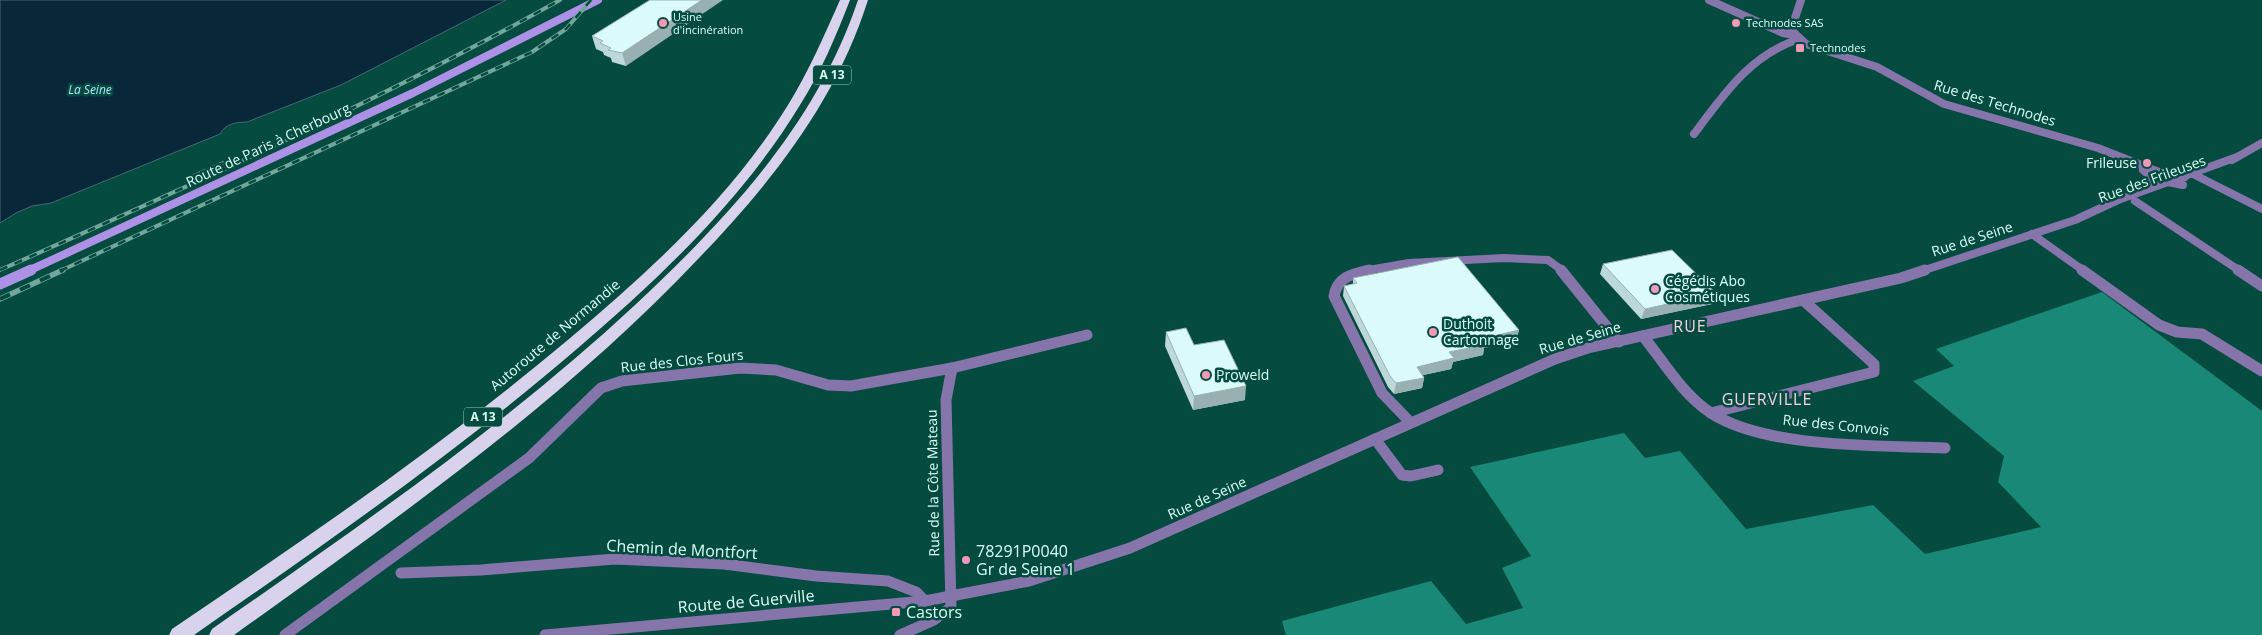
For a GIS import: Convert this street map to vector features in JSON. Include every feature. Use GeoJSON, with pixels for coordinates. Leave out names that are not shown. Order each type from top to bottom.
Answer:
{"type":"FeatureCollection","features":[{"type":"Feature","properties":{"kind":"highway","name":"Autoroute de Normandie"},"geometry":{"type":"LineString","coordinates":[[179,635],[342,523],[433,457],[590,330],[650,276],[688,238],[755,161],[769,142],[812,76],[831,37],[845,0]]}},
{"type":"Feature","properties":{"kind":"highway","name":"A 13"},"geometry":{"type":"LineString","coordinates":[[218,635],[455,464],[604,342],[671,280],[790,145],[832,76],[850,37],[863,0]]}},
{"type":"Feature","properties":{"kind":"main road","name":"Route de Paris à Cherbourg"},"geometry":{"type":"LineString","coordinates":[[0,284],[413,93],[579,10],[591,1]]}},
{"type":"Feature","properties":{"kind":"main road","name":"Route de Paris à Cherbourg"},"geometry":{"type":"LineString","coordinates":[[545,27],[591,1]]}},
{"type":"Feature","properties":{"kind":"street","name":"Rue des Technodes"},"geometry":{"type":"LineString","coordinates":[[1709,0],[1783,33],[1797,37],[1819,50],[1875,66],[1921,94],[1944,104],[2088,146],[2154,171],[2190,179],[2262,209]]}},
{"type":"Feature","properties":{"kind":"street"},"geometry":{"type":"LineString","coordinates":[[1694,134],[1742,73],[1781,43],[1797,37],[1791,30],[1800,0]]}},
{"type":"Feature","properties":{"kind":"street","name":"Rue des Frileuses"},"geometry":{"type":"LineString","coordinates":[[2137,197],[2190,179],[2262,143]]}},
{"type":"Feature","properties":{"kind":"street","name":"Rue des Technodes"},"geometry":{"type":"LineString","coordinates":[[2124,159],[2171,184]]}},
{"type":"Feature","properties":{"kind":"street"},"geometry":{"type":"LineString","coordinates":[[2143,170],[2150,176],[2152,182],[2137,197],[2262,286]]}},
{"type":"Feature","properties":{"kind":"street"},"geometry":{"type":"LineString","coordinates":[[2154,171],[2171,184]]}},
{"type":"Feature","properties":{"kind":"street","name":"Rue de Seine"},"geometry":{"type":"LineString","coordinates":[[950,598],[1034,580],[1085,566],[1130,548],[1555,358],[1643,336],[1901,278],[2075,220],[2137,197]]}},
{"type":"Feature","properties":{"kind":"street"},"geometry":{"type":"LineString","coordinates":[[2032,234],[2159,326],[2177,332],[2202,334],[2262,371]]}},
{"type":"Feature","properties":{"kind":"street"},"geometry":{"type":"LineString","coordinates":[[1410,422],[1382,393],[1334,296],[1335,287],[1340,280],[1351,274],[1387,266],[1432,261],[1548,260],[1563,271],[1619,342]]}},
{"type":"Feature","properties":{"kind":"street"},"geometry":{"type":"LineString","coordinates":[[1711,413],[1874,372],[1874,364],[1803,300]]}},
{"type":"Feature","properties":{"kind":"street","name":"Rue des Clos Fours"},"geometry":{"type":"LineString","coordinates":[[286,635],[302,621],[529,458],[601,388],[622,382],[740,368],[776,370],[828,385],[851,386],[952,368],[1087,335]]}},
{"type":"Feature","properties":{"kind":"street","name":"Rue des Convois"},"geometry":{"type":"LineString","coordinates":[[1643,336],[1711,413],[1738,426],[1789,436],[1945,448]]}},
{"type":"Feature","properties":{"kind":"street","name":"Rue de la Côte Mateau"},"geometry":{"type":"LineString","coordinates":[[950,598],[946,400],[952,368]]}},
{"type":"Feature","properties":{"kind":"street"},"geometry":{"type":"LineString","coordinates":[[1375,439],[1402,475],[1411,476],[1438,470]]}},
{"type":"Feature","properties":{"kind":"street","name":"Chemin de Montfort"},"geometry":{"type":"LineString","coordinates":[[401,573],[480,570],[615,559],[724,564],[816,576],[888,581],[916,592],[925,601]]}},
{"type":"Feature","properties":{"kind":"street"},"geometry":{"type":"LineString","coordinates":[[900,635],[934,620],[951,607],[950,598]]}},
{"type":"Feature","properties":{"kind":"street","name":"Route de Guerville"},"geometry":{"type":"LineString","coordinates":[[545,635],[950,598]]}},
{"type":"Feature","properties":{"kind":"green space"},"geometry":{"type":"Polygon","coordinates":[[[2102,292],[2262,411],[2262,635],[1286,635],[1282,621],[1431,581],[1466,624],[1523,608],[1502,568],[1531,556],[1470,467],[1624,433],[1645,458],[1680,451],[1746,529],[1873,505],[1925,554],[2041,527],[1998,482],[2004,456],[1913,381],[1954,366],[1936,349],[2102,292]]]}},
{"type":"Feature","properties":{"kind":"water","name":"La Seine"},"geometry":{"type":"Polygon","coordinates":[[[0,0],[506,0],[341,85],[247,122],[231,124],[220,134],[51,203],[32,206],[0,223],[0,0]]]}},
{"type":"Feature","properties":{"kind":"building"},"geometry":{"type":"Polygon","coordinates":[[[650,0],[702,0],[622,53],[608,50],[611,48],[600,43],[603,41],[592,36],[650,0]]]}},
{"type":"Feature","properties":{"kind":"building","name":"Cégédis Abo Cosmétiques"},"geometry":{"type":"Polygon","coordinates":[[[1672,250],[1716,293],[1645,309],[1603,264],[1672,250]]]}},
{"type":"Feature","properties":{"kind":"building","name":"Duthoit Cartonnage"},"geometry":{"type":"Polygon","coordinates":[[[1458,257],[1519,330],[1481,339],[1485,345],[1449,352],[1454,358],[1417,367],[1424,378],[1396,383],[1390,376],[1344,286],[1357,283],[1353,278],[1458,257]]]}},
{"type":"Feature","properties":{"kind":"building","name":"Proweld"},"geometry":{"type":"Polygon","coordinates":[[[1186,328],[1194,345],[1224,340],[1246,386],[1194,396],[1166,332],[1186,328]]]}},
{"type":"Feature","properties":{"kind":"railway"},"geometry":{"type":"LineString","coordinates":[[0,270],[142,207],[353,108],[560,0]]}},
{"type":"Feature","properties":{"kind":"railway"},"geometry":{"type":"LineString","coordinates":[[60,271],[532,52],[566,29],[591,0]]}},
{"type":"Feature","properties":{"kind":"railway"},"geometry":{"type":"LineString","coordinates":[[189,178],[223,163]]}},
{"type":"Feature","properties":{"kind":"railway"},"geometry":{"type":"LineString","coordinates":[[0,299],[63,270]]}},
{"type":"Feature","properties":{"kind":"place","name":"Usine d'incinération"},"geometry":{"type":"Point","coordinates":[663,23]}},
{"type":"Feature","properties":{"kind":"place","name":"Technodes SAS"},"geometry":{"type":"Point","coordinates":[1736,23]}},
{"type":"Feature","properties":{"kind":"place","name":"Technodes"},"geometry":{"type":"Point","coordinates":[1800,48]}},
{"type":"Feature","properties":{"kind":"place","name":"Frileuse"},"geometry":{"type":"Point","coordinates":[2147,163]}},
{"type":"Feature","properties":{"kind":"place","name":"Cégédis Abo Cosmétiques"},"geometry":{"type":"Point","coordinates":[1655,289]}},
{"type":"Feature","properties":{"kind":"place","name":"Duthoit Cartonnage"},"geometry":{"type":"Point","coordinates":[1433,332]}},
{"type":"Feature","properties":{"kind":"place","name":"Proweld"},"geometry":{"type":"Point","coordinates":[1206,375]}},
{"type":"Feature","properties":{"kind":"place","name":"78291P0040 Gr de Seine 1"},"geometry":{"type":"Point","coordinates":[966,560]}},
{"type":"Feature","properties":{"kind":"place","name":"Castors"},"geometry":{"type":"Point","coordinates":[896,612]}},
{"type":"Feature","properties":{"kind":"district","name":"RUE"},"geometry":{"type":"Point","coordinates":[1690,326]}},
{"type":"Feature","properties":{"kind":"district","name":"GUERVILLE"},"geometry":{"type":"Point","coordinates":[1767,399]}}]}
